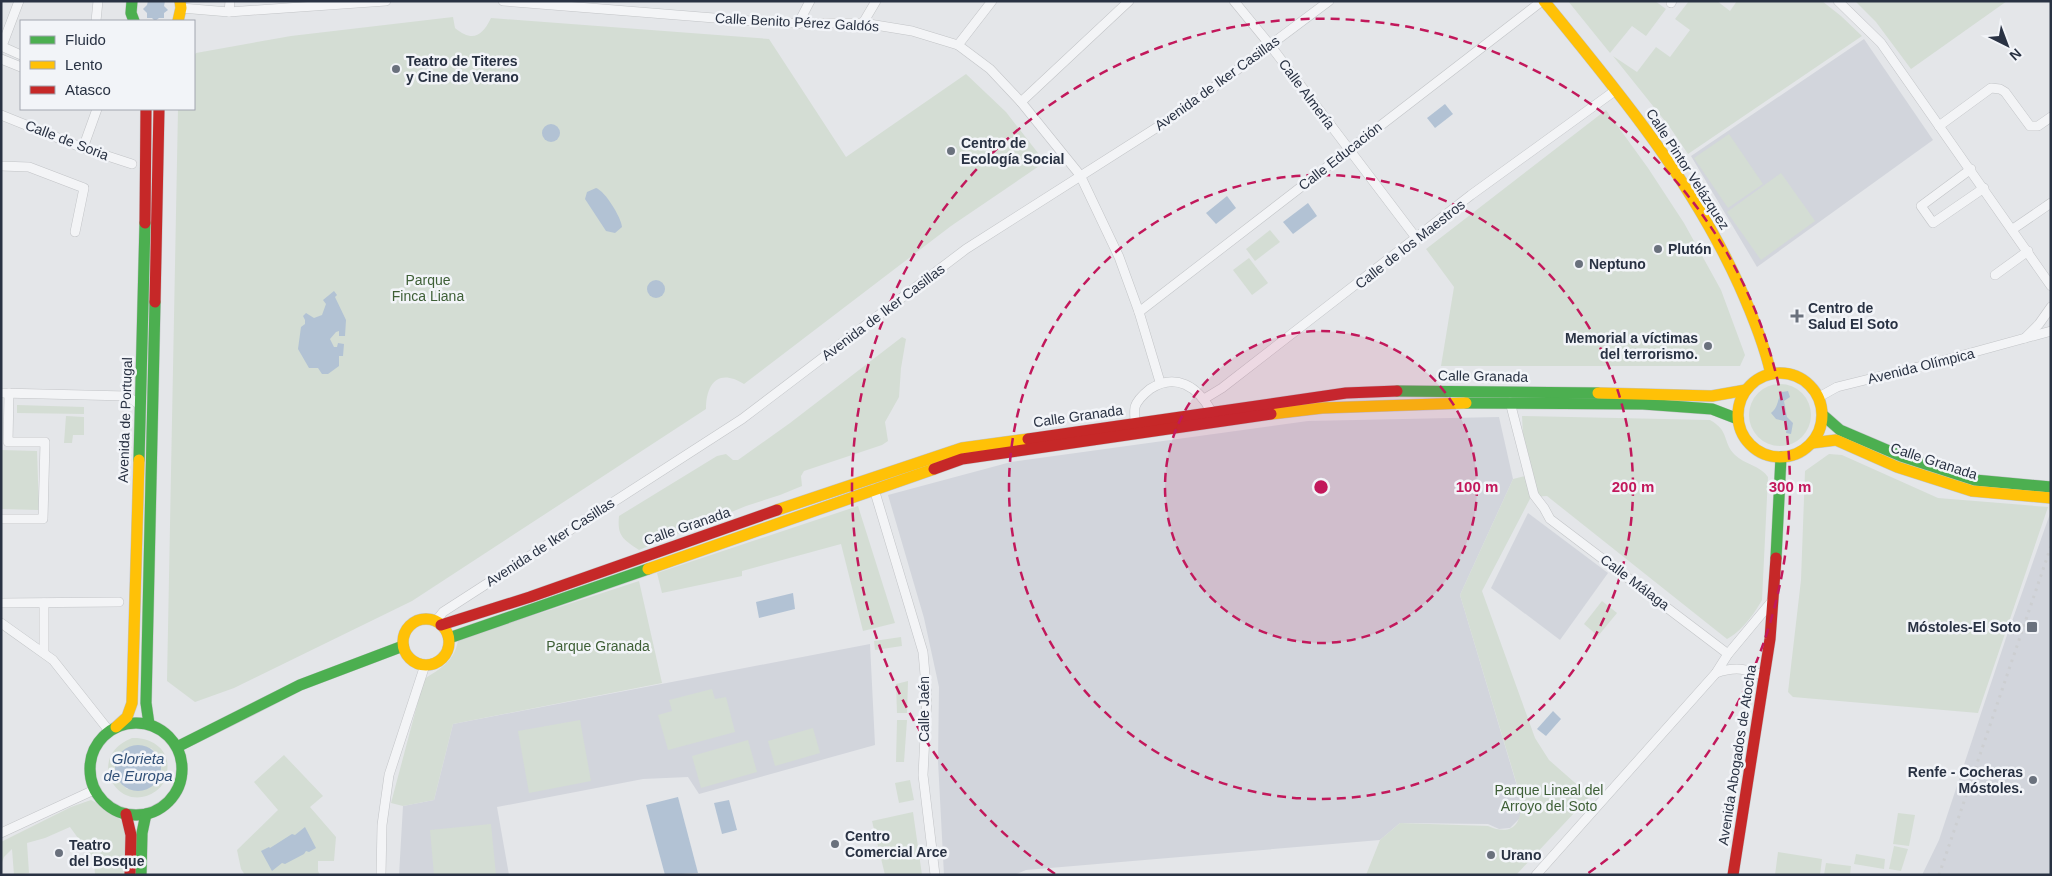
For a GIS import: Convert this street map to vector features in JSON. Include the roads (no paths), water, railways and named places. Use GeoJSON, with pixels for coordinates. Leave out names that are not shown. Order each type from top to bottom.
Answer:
{"type":"FeatureCollection","features":[{"type":"Feature","properties":{"kind":"street"},"geometry":{"type":"LineString","coordinates":[[19,1],[2,46],[20,55]]}},
{"type":"Feature","properties":{"kind":"street"},"geometry":{"type":"LineString","coordinates":[[96,20],[98,1]]}},
{"type":"Feature","properties":{"kind":"street"},"geometry":{"type":"LineString","coordinates":[[132,1],[131,13],[134,20]]}},
{"type":"Feature","properties":{"kind":"street"},"geometry":{"type":"LineString","coordinates":[[229,12],[230,1]]}},
{"type":"Feature","properties":{"kind":"street"},"geometry":{"type":"LineString","coordinates":[[178,20],[181,5],[229,12],[386,1]]}},
{"type":"Feature","properties":{"kind":"street","name":"Calle Benito Pérez Galdós"},"geometry":{"type":"LineString","coordinates":[[503,1],[798,24],[863,23],[912,31],[958,45],[990,68],[1021,102],[1080,175],[1119,257],[1139,312],[1160,382]]}},
{"type":"Feature","properties":{"kind":"street"},"geometry":{"type":"LineString","coordinates":[[798,24],[810,1]]}},
{"type":"Feature","properties":{"kind":"street"},"geometry":{"type":"LineString","coordinates":[[863,23],[876,1]]}},
{"type":"Feature","properties":{"kind":"street"},"geometry":{"type":"LineString","coordinates":[[958,45],[992,1]]}},
{"type":"Feature","properties":{"kind":"street"},"geometry":{"type":"LineString","coordinates":[[1021,102],[1129,1]]}},
{"type":"Feature","properties":{"kind":"street","name":"Calle Almería"},"geometry":{"type":"LineString","coordinates":[[1234,1],[1270,45],[1417,239]]}},
{"type":"Feature","properties":{"kind":"street","name":"Avenida de Iker Casillas"},"geometry":{"type":"LineString","coordinates":[[439,623],[443,612],[742,419],[966,249],[1178,114],[1329,1]]}},
{"type":"Feature","properties":{"kind":"street","name":"Calle Pintor Velázquez"},"geometry":{"type":"LineString","coordinates":[[1543,1],[1616,90],[1670,163],[1702,212],[1733,268],[1766,351],[1771,374]]}},
{"type":"Feature","properties":{"kind":"street","name":"Calle Educación"},"geometry":{"type":"LineString","coordinates":[[1139,312],[1543,1]]}},
{"type":"Feature","properties":{"kind":"street"},"geometry":{"type":"LineString","coordinates":[[1838,1],[1881,43],[2013,229],[2051,286]]}},
{"type":"Feature","properties":{"kind":"street"},"geometry":{"type":"LineString","coordinates":[[1,60],[20,67]]}},
{"type":"Feature","properties":{"kind":"street"},"geometry":{"type":"LineString","coordinates":[[1939,126],[1991,88],[2000,89],[2004,92],[2030,126],[2038,126],[2051,117]]}},
{"type":"Feature","properties":{"kind":"street","name":"Calle de los Maestros"},"geometry":{"type":"LineString","coordinates":[[1204,399],[1222,388],[1472,195],[1616,90]]}},
{"type":"Feature","properties":{"kind":"street"},"geometry":{"type":"LineString","coordinates":[[83,148],[96,110]]}},
{"type":"Feature","properties":{"kind":"street","name":"Avenida de Portugal"},"geometry":{"type":"LineString","coordinates":[[113,730],[127,716],[132,703],[146,110]]}},
{"type":"Feature","properties":{"kind":"street","name":"Avenida de Portugal"},"geometry":{"type":"LineString","coordinates":[[149,724],[146,703],[159,110]]}},
{"type":"Feature","properties":{"kind":"street","name":"Calle de Soria"},"geometry":{"type":"LineString","coordinates":[[1,115],[83,148],[146,168]]}},
{"type":"Feature","properties":{"kind":"street"},"geometry":{"type":"LineString","coordinates":[[132,164],[146,155]]}},
{"type":"Feature","properties":{"kind":"street"},"geometry":{"type":"LineString","coordinates":[[1,166],[29,167],[84,188],[74,232]]}},
{"type":"Feature","properties":{"kind":"street"},"geometry":{"type":"LineString","coordinates":[[1971,170],[1921,206],[1933,223],[1984,188]]}},
{"type":"Feature","properties":{"kind":"street"},"geometry":{"type":"LineString","coordinates":[[2013,229],[2051,203]]}},
{"type":"Feature","properties":{"kind":"street"},"geometry":{"type":"LineString","coordinates":[[1995,275],[2028,251]]}},
{"type":"Feature","properties":{"kind":"street"},"geometry":{"type":"LineString","coordinates":[[2025,338],[2048,315],[2051,307]]}},
{"type":"Feature","properties":{"kind":"street"},"geometry":{"type":"LineString","coordinates":[[2039,334],[2051,326]]}},
{"type":"Feature","properties":{"kind":"street","name":"Avenida Olímpica"},"geometry":{"type":"LineString","coordinates":[[1819,398],[1837,387],[2051,331]]}},
{"type":"Feature","properties":{"kind":"street"},"geometry":{"type":"LineString","coordinates":[[1771,374],[1791,374],[1803,379],[1812,387],[1819,398],[1823,415],[1820,430],[1812,443],[1800,452],[1781,457],[1772,457],[1752,446],[1741,432],[1738,419],[1740,404],[1746,390],[1755,381],[1771,374]]}},
{"type":"Feature","properties":{"kind":"street"},"geometry":{"type":"LineString","coordinates":[[1136,427],[1135,407],[1144,393],[1160,382],[1177,382],[1192,388],[1204,399],[1211,412]]}},
{"type":"Feature","properties":{"kind":"street"},"geometry":{"type":"LineString","coordinates":[[127,396],[141,384]]}},
{"type":"Feature","properties":{"kind":"street","name":"Calle Granada"},"geometry":{"type":"LineString","coordinates":[[449,638],[962,459],[1211,412],[1346,393],[1499,391],[1712,396],[1746,390]]}},
{"type":"Feature","properties":{"kind":"street"},"geometry":{"type":"LineString","coordinates":[[1,519],[43,519],[45,442],[8,442],[5,393],[127,396],[140,405]]}},
{"type":"Feature","properties":{"kind":"street","name":"Calle Granada"},"geometry":{"type":"LineString","coordinates":[[439,623],[530,597],[861,481],[962,448],[1136,427],[1322,408],[1510,402],[1643,404],[1712,409],[1738,419]]}},
{"type":"Feature","properties":{"kind":"street","name":"Calle Málaga"},"geometry":{"type":"LineString","coordinates":[[1510,402],[1534,496],[1550,519],[1728,654]]}},
{"type":"Feature","properties":{"kind":"street","name":"Calle Granada"},"geometry":{"type":"LineString","coordinates":[[1823,415],[1840,430],[1901,456],[1974,480],[2051,487]]}},
{"type":"Feature","properties":{"kind":"street","name":"Calle Granada"},"geometry":{"type":"LineString","coordinates":[[1812,443],[1836,440],[1897,467],[1972,491],[2051,498]]}},
{"type":"Feature","properties":{"kind":"street"},"geometry":{"type":"LineString","coordinates":[[1536,875],[1716,673],[1728,654],[1773,600],[1778,543],[1781,457]]}},
{"type":"Feature","properties":{"kind":"street","name":"Calle Jaén"},"geometry":{"type":"LineString","coordinates":[[874,489],[923,652],[927,697],[922,775],[935,875]]}},
{"type":"Feature","properties":{"kind":"street","name":"Avenida Abogados de Atocha"},"geometry":{"type":"LineString","coordinates":[[1734,875],[1765,676],[1773,600]]}},
{"type":"Feature","properties":{"kind":"street"},"geometry":{"type":"LineString","coordinates":[[1,603],[119,602]]}},
{"type":"Feature","properties":{"kind":"street"},"geometry":{"type":"LineString","coordinates":[[44,603],[44,653]]}},
{"type":"Feature","properties":{"kind":"street"},"geometry":{"type":"LineString","coordinates":[[428,619],[439,623],[449,638],[446,654],[433,664],[425,665],[410,659],[403,646],[403,637],[406,630],[412,623],[420,620],[428,619]]}},
{"type":"Feature","properties":{"kind":"street"},"geometry":{"type":"LineString","coordinates":[[1,623],[53,660],[113,730]]}},
{"type":"Feature","properties":{"kind":"street"},"geometry":{"type":"LineString","coordinates":[[177,747],[300,685],[403,646]]}},
{"type":"Feature","properties":{"kind":"street"},"geometry":{"type":"LineString","coordinates":[[381,875],[382,825],[389,775],[425,665]]}},
{"type":"Feature","properties":{"kind":"street"},"geometry":{"type":"LineString","coordinates":[[1716,673],[1730,668],[1742,669],[1765,676]]}},
{"type":"Feature","properties":{"kind":"street"},"geometry":{"type":"LineString","coordinates":[[132,723],[149,724],[164,732],[177,747],[182,766],[180,784],[172,798],[160,809],[146,814],[126,814],[114,810],[101,800],[94,790],[90,774],[92,754],[100,742],[113,730],[132,723]]}},
{"type":"Feature","properties":{"kind":"street"},"geometry":{"type":"LineString","coordinates":[[1,833],[94,790]]}},
{"type":"Feature","properties":{"kind":"street"},"geometry":{"type":"LineString","coordinates":[[126,814],[131,835],[130,875]]}},
{"type":"Feature","properties":{"kind":"street"},"geometry":{"type":"LineString","coordinates":[[141,875],[142,834],[146,814]]}},
{"type":"Feature","properties":{"kind":"water"},"geometry":{"type":"Polygon","coordinates":[[[148,1],[165,1],[164,6],[168,10],[164,13],[164,18],[154,20],[147,18],[147,13],[143,9],[148,1]]]}},
{"type":"Feature","properties":{"kind":"water"},"geometry":{"type":"Polygon","coordinates":[[[1445,104],[1453,114],[1435,128],[1427,118],[1445,104]]]}},
{"type":"Feature","properties":{"kind":"water"},"geometry":{"type":"Polygon","coordinates":[[[551,124],[557,127],[560,133],[557,139],[551,142],[545,139],[542,133],[545,127],[551,124]]]}},
{"type":"Feature","properties":{"kind":"water"},"geometry":{"type":"Polygon","coordinates":[[[596,188],[608,199],[619,217],[622,227],[615,233],[606,231],[585,199],[587,192],[596,188]]]}},
{"type":"Feature","properties":{"kind":"water"},"geometry":{"type":"Polygon","coordinates":[[[1227,196],[1236,208],[1216,224],[1206,213],[1227,196]]]}},
{"type":"Feature","properties":{"kind":"water"},"geometry":{"type":"Polygon","coordinates":[[[1308,203],[1317,216],[1293,234],[1283,222],[1308,203]]]}},
{"type":"Feature","properties":{"kind":"water"},"geometry":{"type":"Polygon","coordinates":[[[652,280],[660,280],[665,285],[663,296],[652,298],[647,293],[647,285],[652,280]]]}},
{"type":"Feature","properties":{"kind":"water"},"geometry":{"type":"Polygon","coordinates":[[[334,291],[346,320],[345,336],[339,336],[339,331],[330,339],[334,347],[337,347],[338,343],[344,344],[343,356],[339,356],[339,366],[328,374],[322,374],[318,368],[309,368],[298,349],[301,327],[305,324],[303,316],[306,313],[314,318],[322,315],[326,304],[323,300],[334,291]]]}},
{"type":"Feature","properties":{"kind":"water"},"geometry":{"type":"Polygon","coordinates":[[[1788,391],[1790,397],[1784,401],[1787,417],[1793,423],[1791,434],[1786,433],[1787,426],[1784,421],[1776,419],[1771,413],[1782,392],[1788,391]]]}},
{"type":"Feature","properties":{"kind":"water"},"geometry":{"type":"Polygon","coordinates":[[[793,593],[795,609],[759,618],[756,602],[793,593]]]}},
{"type":"Feature","properties":{"kind":"water"},"geometry":{"type":"Polygon","coordinates":[[[1553,711],[1561,719],[1546,736],[1537,729],[1553,711]]]}},
{"type":"Feature","properties":{"kind":"water","name":"Glorieta de Europa"},"geometry":{"type":"Polygon","coordinates":[[[143,745],[155,751],[160,759],[160,777],[155,785],[147,790],[133,791],[121,785],[116,777],[115,763],[121,751],[129,746],[143,745]]]}},
{"type":"Feature","properties":{"kind":"water"},"geometry":{"type":"Polygon","coordinates":[[[678,797],[698,873],[665,875],[646,805],[678,797]]]}},
{"type":"Feature","properties":{"kind":"water"},"geometry":{"type":"Polygon","coordinates":[[[729,800],[737,830],[722,834],[714,803],[729,800]]]}},
{"type":"Feature","properties":{"kind":"water"},"geometry":{"type":"Polygon","coordinates":[[[305,827],[316,848],[309,852],[306,851],[285,864],[282,863],[272,871],[261,851],[270,848],[292,834],[295,835],[305,827]]]}},
{"type":"Feature","properties":{"kind":"railway"},"geometry":{"type":"LineString","coordinates":[[1939,875],[2051,546]]}},
{"type":"Feature","properties":{"kind":"place","name":"Teatro de Titeres y Cine de Verano"},"geometry":{"type":"Point","coordinates":[396,69]}},
{"type":"Feature","properties":{"kind":"place","name":"Centro de Ecología Social"},"geometry":{"type":"Point","coordinates":[951,151]}},
{"type":"Feature","properties":{"kind":"place","name":"Plutón"},"geometry":{"type":"Point","coordinates":[1658,249]}},
{"type":"Feature","properties":{"kind":"place","name":"Neptuno"},"geometry":{"type":"Point","coordinates":[1579,264]}},
{"type":"Feature","properties":{"kind":"place","name":"Centro de Salud El Soto"},"geometry":{"type":"Point","coordinates":[1797,316]}},
{"type":"Feature","properties":{"kind":"place","name":"Memorial a víctimas del terrorismo."},"geometry":{"type":"Point","coordinates":[1708,346]}},
{"type":"Feature","properties":{"kind":"place","name":"Móstoles-El Soto"},"geometry":{"type":"Point","coordinates":[2032,627]}},
{"type":"Feature","properties":{"kind":"place","name":"Renfe - Cocheras Móstoles."},"geometry":{"type":"Point","coordinates":[2033,780]}},
{"type":"Feature","properties":{"kind":"place","name":"Centro Comercial Arce"},"geometry":{"type":"Point","coordinates":[835,844]}},
{"type":"Feature","properties":{"kind":"place","name":"Teatro del Bosque"},"geometry":{"type":"Point","coordinates":[59,853]}},
{"type":"Feature","properties":{"kind":"place","name":"Urano"},"geometry":{"type":"Point","coordinates":[1491,855]}},
{"type":"Feature","properties":{"kind":"park label","name":"Parque Finca Liana"},"geometry":{"type":"Point","coordinates":[428,288]}},
{"type":"Feature","properties":{"kind":"park label","name":"Parque Granada"},"geometry":{"type":"Point","coordinates":[598,646]}},
{"type":"Feature","properties":{"kind":"park label","name":"Parque Lineal del Arroyo del Soto"},"geometry":{"type":"Point","coordinates":[1549,798]}}]}
